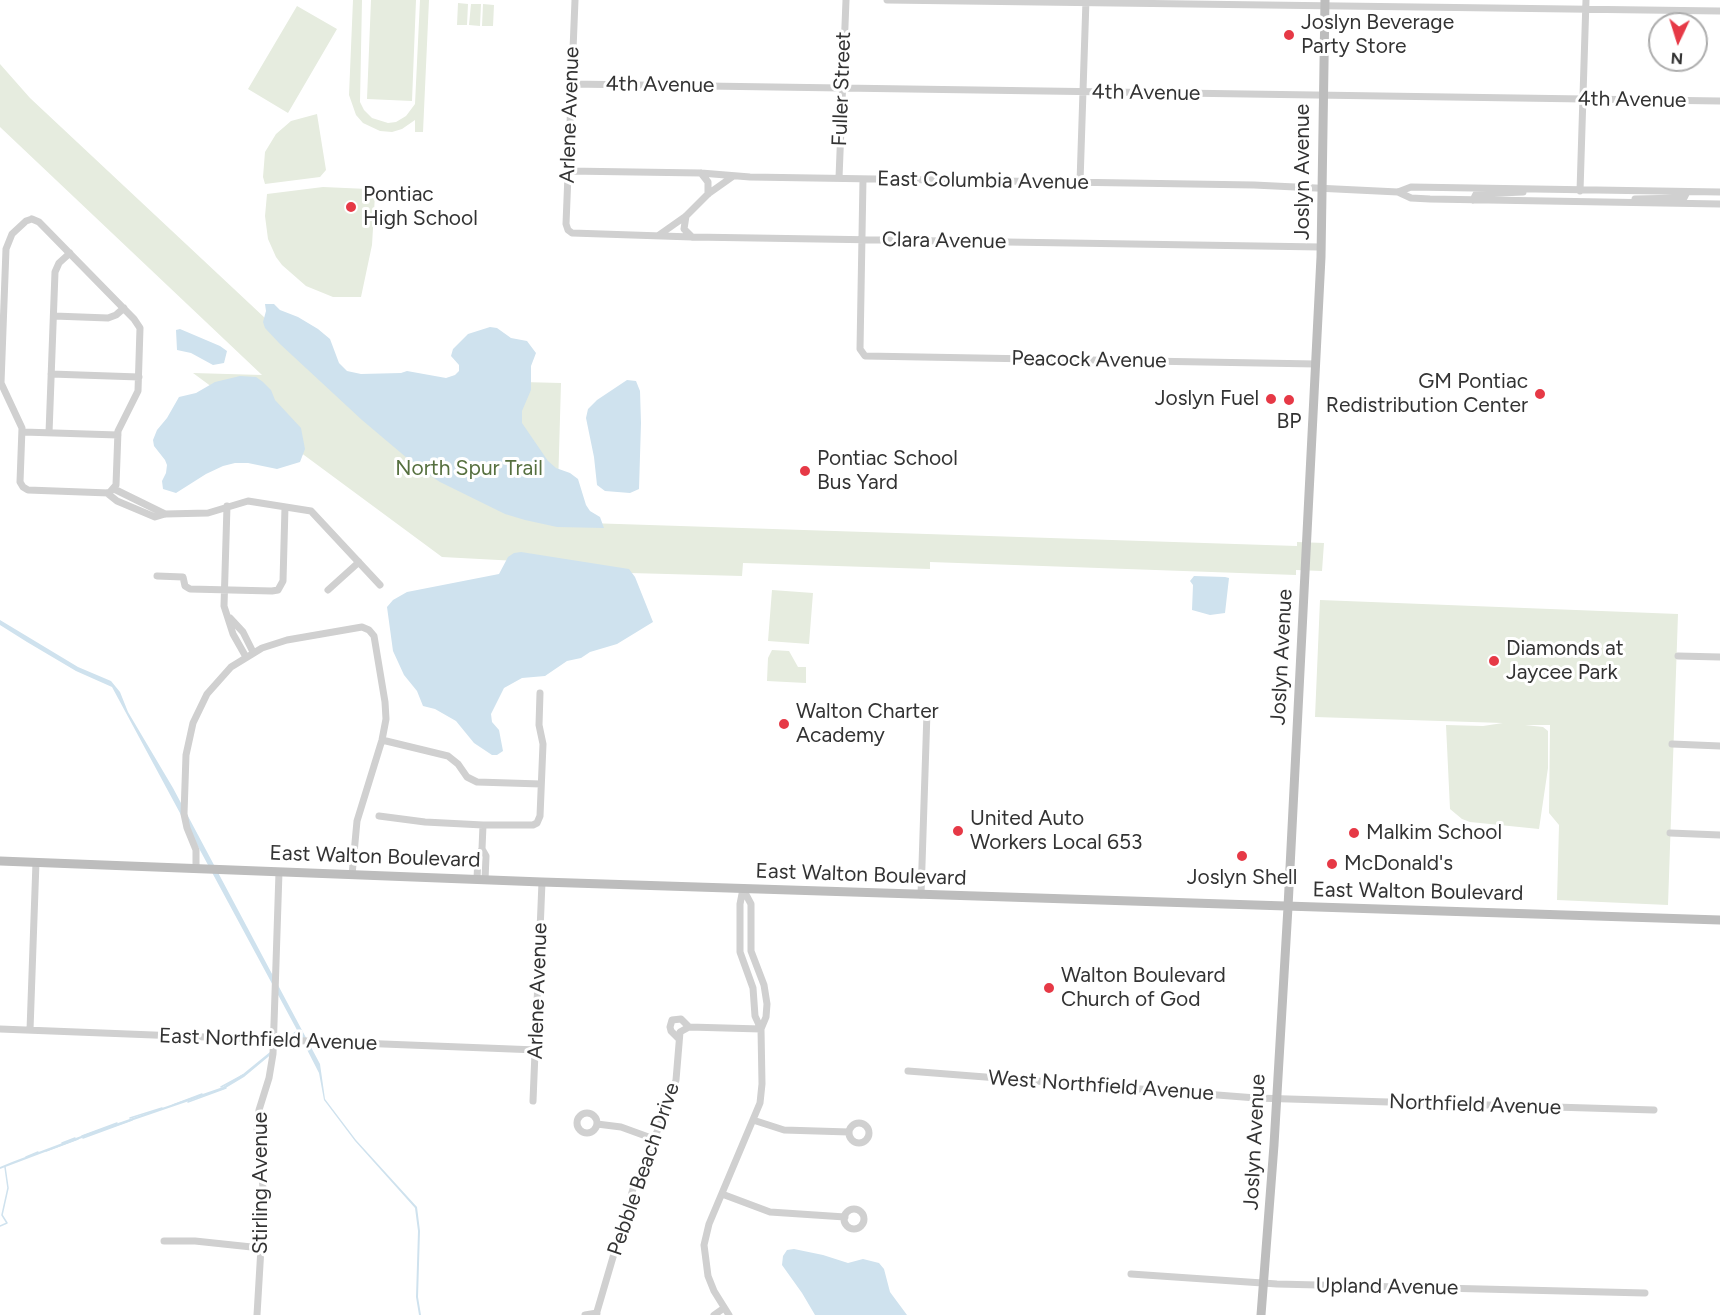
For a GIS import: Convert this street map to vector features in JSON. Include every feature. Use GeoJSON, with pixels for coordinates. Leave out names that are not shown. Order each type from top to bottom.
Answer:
{"type":"FeatureCollection","features":[{"type":"Feature","properties":{"kind":"main road","name":"Joslyn Avenue"},"geometry":{"type":"LineString","coordinates":[[1261,1315],[1288,907],[1305,542],[1316,364],[1321,247],[1325,3]]}},
{"type":"Feature","properties":{"kind":"main road","name":"East Walton Boulevard"},"geometry":{"type":"LineString","coordinates":[[0,861],[743,889],[1720,920]]}},
{"type":"Feature","properties":{"kind":"street","name":"Arlene Avenue"},"geometry":{"type":"LineString","coordinates":[[568,230],[566,224],[575,0]]}},
{"type":"Feature","properties":{"kind":"street","name":"Fuller Street"},"geometry":{"type":"LineString","coordinates":[[839,178],[846,0]]}},
{"type":"Feature","properties":{"kind":"street"},"geometry":{"type":"LineString","coordinates":[[888,0],[1325,3],[1720,11]]}},
{"type":"Feature","properties":{"kind":"street"},"geometry":{"type":"LineString","coordinates":[[1580,191],[1586,0]]}},
{"type":"Feature","properties":{"kind":"street"},"geometry":{"type":"LineString","coordinates":[[1080,182],[1086,2]]}},
{"type":"Feature","properties":{"kind":"street","name":"4th Avenue"},"geometry":{"type":"LineString","coordinates":[[571,84],[1083,91],[1322,97],[1720,101]]}},
{"type":"Feature","properties":{"kind":"street","name":"East Columbia Avenue"},"geometry":{"type":"LineString","coordinates":[[568,171],[1321,188],[1398,192],[1411,198],[1720,204]]}},
{"type":"Feature","properties":{"kind":"street"},"geometry":{"type":"LineString","coordinates":[[701,173],[708,182],[708,194]]}},
{"type":"Feature","properties":{"kind":"street"},"geometry":{"type":"LineString","coordinates":[[659,235],[686,216],[722,182],[733,176]]}},
{"type":"Feature","properties":{"kind":"street"},"geometry":{"type":"LineString","coordinates":[[862,179],[862,240]]}},
{"type":"Feature","properties":{"kind":"street","name":"East Columbia Avenue"},"geometry":{"type":"LineString","coordinates":[[1398,192],[1411,187],[1720,192]]}},
{"type":"Feature","properties":{"kind":"street","name":"East Columbia Avenue"},"geometry":{"type":"LineString","coordinates":[[1473,200],[1476,194],[1514,194],[1540,190]]}},
{"type":"Feature","properties":{"kind":"street","name":"East Columbia Avenue"},"geometry":{"type":"LineString","coordinates":[[1621,202],[1643,198],[1684,198],[1687,192]]}},
{"type":"Feature","properties":{"kind":"street"},"geometry":{"type":"LineString","coordinates":[[686,216],[684,229],[692,237]]}},
{"type":"Feature","properties":{"kind":"street"},"geometry":{"type":"LineString","coordinates":[[110,491],[116,483],[120,427],[137,397],[140,330],[136,321],[124,308],[39,222],[32,219],[26,221],[7,243],[1,383],[22,426],[20,480],[25,488],[110,491],[165,514],[205,513],[250,501],[314,513],[380,585]]}},
{"type":"Feature","properties":{"kind":"street","name":"Clara Avenue"},"geometry":{"type":"LineString","coordinates":[[568,230],[574,233],[692,237],[1321,247]]}},
{"type":"Feature","properties":{"kind":"street","name":"Peacock Avenue"},"geometry":{"type":"LineString","coordinates":[[862,240],[860,348],[862,354],[880,357],[1316,364]]}},
{"type":"Feature","properties":{"kind":"street"},"geometry":{"type":"LineString","coordinates":[[49,433],[56,269],[70,253]]}},
{"type":"Feature","properties":{"kind":"street"},"geometry":{"type":"LineString","coordinates":[[54,316],[108,318],[124,308]]}},
{"type":"Feature","properties":{"kind":"street"},"geometry":{"type":"LineString","coordinates":[[51,374],[139,377]]}},
{"type":"Feature","properties":{"kind":"street"},"geometry":{"type":"LineString","coordinates":[[22,432],[118,435]]}},
{"type":"Feature","properties":{"kind":"street"},"geometry":{"type":"LineString","coordinates":[[227,506],[224,604],[233,634],[246,657]]}},
{"type":"Feature","properties":{"kind":"street"},"geometry":{"type":"LineString","coordinates":[[157,576],[183,577],[185,586],[190,588],[274,591],[281,587],[285,507]]}},
{"type":"Feature","properties":{"kind":"street"},"geometry":{"type":"LineString","coordinates":[[328,590],[358,562]]}},
{"type":"Feature","properties":{"kind":"street"},"geometry":{"type":"LineString","coordinates":[[228,616],[243,632],[253,652]]}},
{"type":"Feature","properties":{"kind":"street"},"geometry":{"type":"LineString","coordinates":[[196,869],[196,850],[186,824],[184,810],[189,734],[198,709],[212,687],[227,671],[253,652],[288,640],[361,627],[368,629],[374,636],[386,706],[382,740],[357,821],[352,875]]}},
{"type":"Feature","properties":{"kind":"street"},"geometry":{"type":"LineString","coordinates":[[1678,656],[1720,657]]}},
{"type":"Feature","properties":{"kind":"street"},"geometry":{"type":"LineString","coordinates":[[379,816],[425,822],[483,825],[536,824],[540,817],[542,784],[543,744],[539,725],[540,693]]}},
{"type":"Feature","properties":{"kind":"street"},"geometry":{"type":"LineString","coordinates":[[921,895],[927,711]]}},
{"type":"Feature","properties":{"kind":"street"},"geometry":{"type":"LineString","coordinates":[[382,740],[448,756],[455,761],[467,777],[477,782],[542,784]]}},
{"type":"Feature","properties":{"kind":"street"},"geometry":{"type":"LineString","coordinates":[[1672,744],[1720,746]]}},
{"type":"Feature","properties":{"kind":"street"},"geometry":{"type":"LineString","coordinates":[[481,879],[486,856],[482,849],[483,825]]}},
{"type":"Feature","properties":{"kind":"street"},"geometry":{"type":"LineString","coordinates":[[1670,833],[1720,835]]}},
{"type":"Feature","properties":{"kind":"street"},"geometry":{"type":"LineString","coordinates":[[30,1030],[36,862]]}},
{"type":"Feature","properties":{"kind":"street","name":"Stirling Avenue"},"geometry":{"type":"LineString","coordinates":[[257,1315],[264,1190],[257,1147],[257,1127],[260,1106],[272,1066],[279,872]]}},
{"type":"Feature","properties":{"kind":"street","name":"Arlene Avenue"},"geometry":{"type":"LineString","coordinates":[[533,1101],[537,1050],[542,882]]}},
{"type":"Feature","properties":{"kind":"street"},"geometry":{"type":"LineString","coordinates":[[743,889],[739,939],[742,961],[754,992],[755,1016],[761,1029]]}},
{"type":"Feature","properties":{"kind":"street"},"geometry":{"type":"LineString","coordinates":[[729,1315],[711,1286],[705,1266],[704,1252],[707,1231],[753,1120],[762,1088],[761,1029],[766,1017],[766,994],[752,956],[751,904],[743,889]]}},
{"type":"Feature","properties":{"kind":"street"},"geometry":{"type":"LineString","coordinates":[[739,939],[750,939]]}},
{"type":"Feature","properties":{"kind":"street","name":"Pebble Beach Drive"},"geometry":{"type":"LineString","coordinates":[[597,1314],[633,1189],[669,1103],[676,1080],[678,1038],[671,1031],[672,1020],[681,1019],[689,1027]]}},
{"type":"Feature","properties":{"kind":"street"},"geometry":{"type":"LineString","coordinates":[[678,1038],[681,1030],[689,1027],[761,1029]]}},
{"type":"Feature","properties":{"kind":"street","name":"East Northfield Avenue"},"geometry":{"type":"LineString","coordinates":[[0,1029],[537,1050]]}},
{"type":"Feature","properties":{"kind":"street","name":"West Northfield Avenue"},"geometry":{"type":"LineString","coordinates":[[908,1071],[1295,1100]]}},
{"type":"Feature","properties":{"kind":"street","name":"Northfield Avenue"},"geometry":{"type":"LineString","coordinates":[[1295,1100],[1654,1110]]}},
{"type":"Feature","properties":{"kind":"street"},"geometry":{"type":"LineString","coordinates":[[753,1120],[784,1130],[849,1132]]}},
{"type":"Feature","properties":{"kind":"street"},"geometry":{"type":"LineString","coordinates":[[597,1124],[621,1127],[654,1138]]}},
{"type":"Feature","properties":{"kind":"street"},"geometry":{"type":"LineString","coordinates":[[722,1194],[776,1213],[844,1216]]}},
{"type":"Feature","properties":{"kind":"street"},"geometry":{"type":"LineString","coordinates":[[164,1241],[195,1241],[261,1248]]}},
{"type":"Feature","properties":{"kind":"street","name":"Upland Avenue"},"geometry":{"type":"LineString","coordinates":[[1131,1274],[1263,1284],[1645,1293]]}},
{"type":"Feature","properties":{"kind":"street"},"geometry":{"type":"LineString","coordinates":[[714,1315],[724,1308]]}},
{"type":"Feature","properties":{"kind":"street"},"geometry":{"type":"LineString","coordinates":[[585,1315],[597,1314]]}},
{"type":"Feature","properties":{"kind":"green space"},"geometry":{"type":"Polygon","coordinates":[[[353,0],[362,0],[360,102],[372,118],[388,123],[396,122],[406,116],[415,104],[420,0],[429,0],[423,132],[415,132],[415,120],[402,129],[392,132],[380,131],[363,123],[356,115],[349,95],[353,0]]]}},
{"type":"Feature","properties":{"kind":"green space"},"geometry":{"type":"Polygon","coordinates":[[[371,0],[416,0],[412,101],[367,99],[371,0]]]}},
{"type":"Feature","properties":{"kind":"green space"},"geometry":{"type":"Polygon","coordinates":[[[458,3],[468,4],[467,25],[457,25],[458,3]]]}},
{"type":"Feature","properties":{"kind":"green space"},"geometry":{"type":"Polygon","coordinates":[[[471,4],[481,4],[480,26],[469,25],[471,4]]]}},
{"type":"Feature","properties":{"kind":"green space"},"geometry":{"type":"Polygon","coordinates":[[[483,4],[494,5],[493,26],[482,26],[483,4]]]}},
{"type":"Feature","properties":{"kind":"green space"},"geometry":{"type":"Polygon","coordinates":[[[297,6],[337,29],[288,113],[248,89],[297,6]]]}},
{"type":"Feature","properties":{"kind":"green space","name":"North Spur Trail"},"geometry":{"type":"Polygon","coordinates":[[[0,64],[30,98],[328,377],[561,383],[557,522],[1297,546],[1297,542],[1324,543],[1322,571],[1296,570],[1296,575],[930,562],[930,569],[743,563],[742,576],[555,571],[555,563],[442,557],[193,373],[262,375],[0,127],[0,64]]]}},
{"type":"Feature","properties":{"kind":"green space"},"geometry":{"type":"Polygon","coordinates":[[[317,114],[326,170],[320,177],[265,184],[263,177],[265,152],[276,134],[291,121],[317,114]]]}},
{"type":"Feature","properties":{"kind":"green space"},"geometry":{"type":"Polygon","coordinates":[[[323,187],[368,189],[375,195],[372,245],[361,297],[333,297],[306,286],[282,265],[268,239],[265,216],[267,194],[323,187]]]}},
{"type":"Feature","properties":{"kind":"green space"},"geometry":{"type":"Polygon","coordinates":[[[772,590],[813,593],[809,644],[768,641],[772,590]]]}},
{"type":"Feature","properties":{"kind":"green space"},"geometry":{"type":"Polygon","coordinates":[[[1320,600],[1678,614],[1668,905],[1557,900],[1559,825],[1549,813],[1550,725],[1525,725],[1543,727],[1548,731],[1548,768],[1539,829],[1470,822],[1462,819],[1450,809],[1446,725],[1483,726],[1503,723],[1315,717],[1320,600]]]}},
{"type":"Feature","properties":{"kind":"green space"},"geometry":{"type":"Polygon","coordinates":[[[772,650],[789,651],[798,667],[806,667],[806,683],[767,681],[768,658],[772,650]]]}},
{"type":"Feature","properties":{"kind":"water"},"geometry":{"type":"Polygon","coordinates":[[[265,304],[274,304],[280,310],[318,329],[330,339],[339,363],[347,371],[361,374],[407,371],[446,378],[455,375],[459,371],[459,365],[451,356],[453,349],[468,334],[490,327],[497,328],[511,338],[527,341],[536,353],[531,366],[531,390],[522,411],[522,423],[548,461],[556,468],[578,479],[586,505],[590,511],[600,517],[604,528],[557,527],[505,514],[440,482],[420,469],[362,420],[280,344],[265,328],[263,322],[265,304]]]}},
{"type":"Feature","properties":{"kind":"water"},"geometry":{"type":"Polygon","coordinates":[[[180,329],[227,351],[224,363],[213,365],[191,353],[177,350],[176,330],[180,329]]]}},
{"type":"Feature","properties":{"kind":"water"},"geometry":{"type":"Polygon","coordinates":[[[240,376],[256,377],[263,382],[271,390],[275,400],[301,428],[305,449],[300,462],[277,469],[248,463],[235,463],[206,474],[176,493],[163,489],[162,481],[167,465],[154,446],[153,440],[179,397],[196,393],[215,382],[240,376]]]}},
{"type":"Feature","properties":{"kind":"water"},"geometry":{"type":"Polygon","coordinates":[[[627,380],[636,381],[640,391],[639,489],[630,493],[605,491],[597,485],[586,418],[588,409],[597,400],[627,380]]]}},
{"type":"Feature","properties":{"kind":"water"},"geometry":{"type":"Polygon","coordinates":[[[521,552],[629,569],[635,577],[653,622],[617,644],[567,661],[545,676],[522,678],[504,688],[491,714],[492,722],[499,730],[503,751],[492,755],[474,743],[456,721],[435,709],[423,706],[417,691],[404,675],[393,651],[387,607],[393,600],[407,592],[499,574],[508,557],[521,552]]]}},
{"type":"Feature","properties":{"kind":"water"},"geometry":{"type":"Polygon","coordinates":[[[1194,576],[1229,578],[1225,613],[1210,615],[1192,610],[1193,585],[1190,581],[1194,576]]]}},
{"type":"Feature","properties":{"kind":"water"},"geometry":{"type":"Polygon","coordinates":[[[0,620],[78,667],[111,681],[120,692],[128,712],[173,788],[320,1064],[325,1099],[356,1140],[417,1207],[420,1231],[418,1297],[421,1315],[419,1315],[416,1297],[418,1231],[415,1208],[355,1141],[324,1100],[319,1073],[298,1032],[244,1077],[224,1089],[0,1169],[12,1162],[89,1133],[223,1087],[243,1074],[297,1030],[112,687],[76,671],[27,642],[0,625],[0,620]]]}},
{"type":"Feature","properties":{"kind":"water"},"geometry":{"type":"Polygon","coordinates":[[[794,1249],[848,1263],[863,1259],[879,1263],[884,1269],[890,1292],[907,1315],[815,1315],[782,1265],[783,1256],[787,1250],[794,1249]]]}},
{"type":"Feature","properties":{"kind":"waterway"},"geometry":{"type":"LineString","coordinates":[[221,1087],[243,1075]]}},
{"type":"Feature","properties":{"kind":"waterway"},"geometry":{"type":"LineString","coordinates":[[188,1102],[226,1088]]}},
{"type":"Feature","properties":{"kind":"waterway"},"geometry":{"type":"LineString","coordinates":[[173,1105],[202,1094]]}},
{"type":"Feature","properties":{"kind":"waterway"},"geometry":{"type":"LineString","coordinates":[[130,1118],[162,1108]]}},
{"type":"Feature","properties":{"kind":"waterway"},"geometry":{"type":"LineString","coordinates":[[83,1138],[132,1120]]}},
{"type":"Feature","properties":{"kind":"waterway"},"geometry":{"type":"LineString","coordinates":[[82,1136],[117,1123]]}},
{"type":"Feature","properties":{"kind":"waterway"},"geometry":{"type":"LineString","coordinates":[[62,1143],[75,1138]]}},
{"type":"Feature","properties":{"kind":"waterway"},"geometry":{"type":"LineString","coordinates":[[46,1151],[78,1139]]}},
{"type":"Feature","properties":{"kind":"waterway"},"geometry":{"type":"LineString","coordinates":[[26,1157],[38,1152]]}},
{"type":"Feature","properties":{"kind":"waterway"},"geometry":{"type":"LineString","coordinates":[[0,1226],[7,1223],[2,1215],[8,1188],[5,1167]]}},
{"type":"Feature","properties":{"kind":"place","name":"Joslyn Beverage Party Store"},"geometry":{"type":"Point","coordinates":[1289,35]}},
{"type":"Feature","properties":{"kind":"place","name":"Pontiac High School"},"geometry":{"type":"Point","coordinates":[351,207]}},
{"type":"Feature","properties":{"kind":"place","name":"GM Pontiac Redistribution Center"},"geometry":{"type":"Point","coordinates":[1540,394]}},
{"type":"Feature","properties":{"kind":"place","name":"Joslyn Fuel"},"geometry":{"type":"Point","coordinates":[1271,399]}},
{"type":"Feature","properties":{"kind":"place","name":"BP"},"geometry":{"type":"Point","coordinates":[1289,400]}},
{"type":"Feature","properties":{"kind":"place","name":"Pontiac School Bus Yard"},"geometry":{"type":"Point","coordinates":[805,471]}},
{"type":"Feature","properties":{"kind":"place","name":"Diamonds at Jaycee Park"},"geometry":{"type":"Point","coordinates":[1494,661]}},
{"type":"Feature","properties":{"kind":"place","name":"Walton Charter Academy"},"geometry":{"type":"Point","coordinates":[784,724]}},
{"type":"Feature","properties":{"kind":"place","name":"United Auto Workers Local 653"},"geometry":{"type":"Point","coordinates":[958,831]}},
{"type":"Feature","properties":{"kind":"place","name":"Malkim School"},"geometry":{"type":"Point","coordinates":[1354,833]}},
{"type":"Feature","properties":{"kind":"place","name":"Joslyn Shell"},"geometry":{"type":"Point","coordinates":[1242,856]}},
{"type":"Feature","properties":{"kind":"place","name":"McDonald's"},"geometry":{"type":"Point","coordinates":[1332,864]}},
{"type":"Feature","properties":{"kind":"place","name":"Walton Boulevard Church of God"},"geometry":{"type":"Point","coordinates":[1049,988]}}]}
